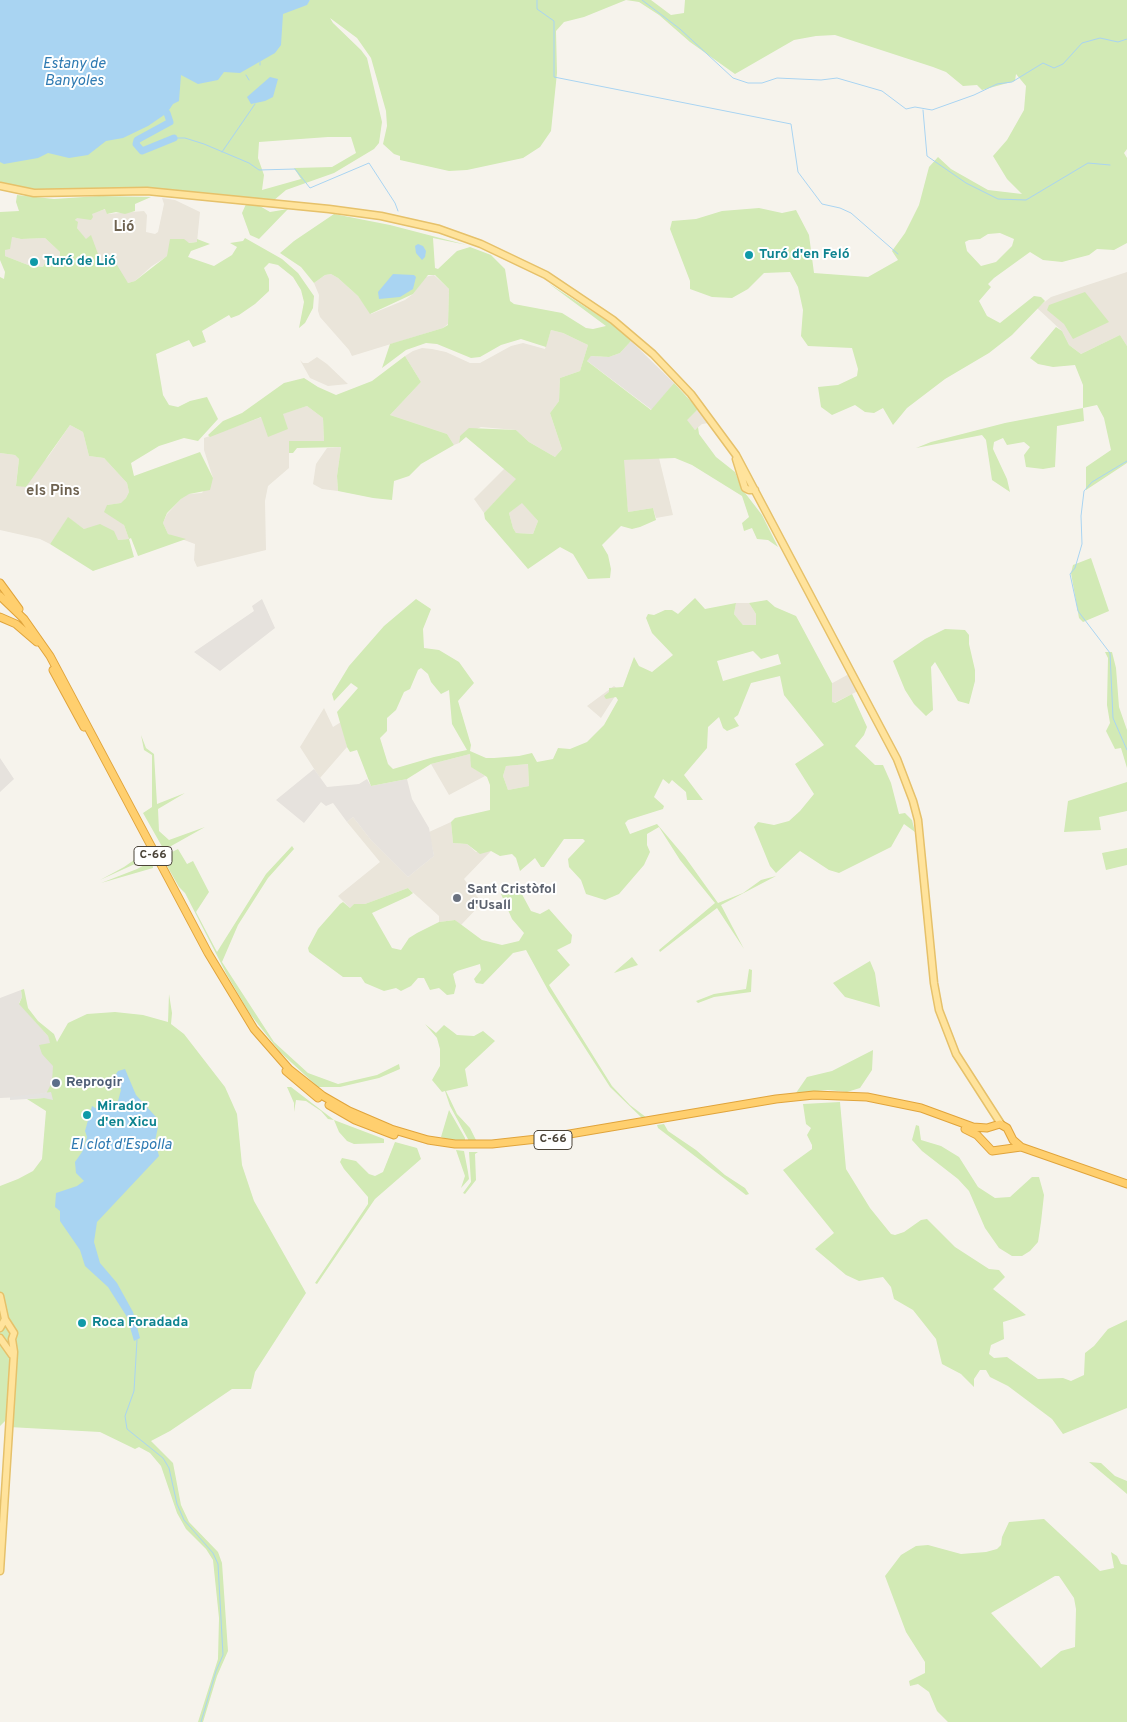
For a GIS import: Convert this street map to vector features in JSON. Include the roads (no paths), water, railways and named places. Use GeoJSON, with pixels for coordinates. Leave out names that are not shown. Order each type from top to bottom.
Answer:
{"type":"FeatureCollection","features":[{"type":"Feature","properties":{"kind":"highway"},"geometry":{"type":"LineString","coordinates":[[0,583],[49,649],[67,685]]}},
{"type":"Feature","properties":{"kind":"highway","name":"C-66"},"geometry":{"type":"LineString","coordinates":[[0,596],[34,632],[67,685],[208,953],[254,1029],[279,1059],[304,1082],[330,1100],[361,1117],[397,1131],[428,1140],[455,1144],[492,1144],[546,1138],[776,1099],[830,1095],[866,1097],[898,1102],[928,1110],[973,1127],[988,1127],[1001,1124]]}},
{"type":"Feature","properties":{"kind":"highway","name":"C-66"},"geometry":{"type":"LineString","coordinates":[[0,601],[17,617],[37,642],[218,978],[243,1019],[262,1045],[293,1079],[327,1104],[355,1120],[379,1130],[415,1141],[454,1147],[492,1148],[546,1141],[767,1104],[814,1099],[838,1099],[866,1101],[920,1112],[971,1131],[992,1151],[1005,1150]]}},
{"type":"Feature","properties":{"kind":"highway"},"geometry":{"type":"LineString","coordinates":[[0,617],[16,624],[37,642]]}},
{"type":"Feature","properties":{"kind":"highway"},"geometry":{"type":"LineString","coordinates":[[1001,1124],[1008,1130],[1011,1137],[1020,1147],[1127,1184]]}},
{"type":"Feature","properties":{"kind":"highway"},"geometry":{"type":"LineString","coordinates":[[984,1142],[983,1135],[988,1127]]}},
{"type":"Feature","properties":{"kind":"highway"},"geometry":{"type":"LineString","coordinates":[[1005,1150],[1011,1137]]}},
{"type":"Feature","properties":{"kind":"highway"},"geometry":{"type":"LineString","coordinates":[[1005,1150],[1020,1147]]}},
{"type":"Feature","properties":{"kind":"main road"},"geometry":{"type":"LineString","coordinates":[[0,186],[34,193],[148,191],[329,209],[400,220],[439,229],[481,244],[558,282],[622,327],[658,358],[691,394],[736,455],[885,734],[905,776],[918,820],[933,974],[940,1010],[956,1054],[1001,1124]]}},
{"type":"Feature","properties":{"kind":"main road"},"geometry":{"type":"LineString","coordinates":[[736,455],[738,469],[746,490],[763,504]]}},
{"type":"Feature","properties":{"kind":"main road"},"geometry":{"type":"LineString","coordinates":[[746,490],[755,490]]}},
{"type":"Feature","properties":{"kind":"main road"},"geometry":{"type":"LineString","coordinates":[[988,1127],[993,1113]]}},
{"type":"Feature","properties":{"kind":"main road"},"geometry":{"type":"LineString","coordinates":[[0,1296],[5,1319],[14,1332],[12,1339],[13,1357],[0,1571]]}},
{"type":"Feature","properties":{"kind":"main road"},"geometry":{"type":"LineString","coordinates":[[1,1328],[5,1319]]}},
{"type":"Feature","properties":{"kind":"main road"},"geometry":{"type":"LineString","coordinates":[[1,1328],[10,1326]]}},
{"type":"Feature","properties":{"kind":"main road"},"geometry":{"type":"LineString","coordinates":[[2,1339],[12,1339]]}},
{"type":"Feature","properties":{"kind":"main road"},"geometry":{"type":"LineString","coordinates":[[2,1339],[13,1357]]}},
{"type":"Feature","properties":{"kind":"water","name":"Estany de Banyoles"},"geometry":{"type":"Polygon","coordinates":[[[0,0],[310,0],[307,5],[283,14],[281,45],[275,53],[240,73],[224,72],[218,80],[198,84],[181,75],[179,101],[173,104],[167,113],[148,126],[123,138],[106,141],[88,155],[69,158],[48,153],[38,158],[4,164],[0,162],[0,0]]]}},
{"type":"Feature","properties":{"kind":"water"},"geometry":{"type":"Polygon","coordinates":[[[270,77],[278,79],[273,97],[251,104],[247,97],[270,77]]]}},
{"type":"Feature","properties":{"kind":"water"},"geometry":{"type":"Polygon","coordinates":[[[418,244],[423,246],[426,251],[425,257],[422,260],[416,253],[415,246],[418,244]]]}},
{"type":"Feature","properties":{"kind":"water"},"geometry":{"type":"Polygon","coordinates":[[[393,274],[414,275],[416,277],[413,289],[400,297],[379,299],[378,292],[393,274]]]}},
{"type":"Feature","properties":{"kind":"water","name":"El clot d'Espolla"},"geometry":{"type":"Polygon","coordinates":[[[125,1069],[136,1095],[156,1117],[158,1127],[155,1141],[159,1156],[97,1222],[94,1242],[100,1263],[117,1283],[133,1312],[140,1338],[134,1341],[127,1317],[108,1287],[85,1266],[80,1250],[60,1221],[60,1211],[55,1207],[56,1193],[77,1186],[84,1181],[76,1173],[75,1162],[82,1152],[87,1137],[85,1131],[92,1106],[97,1109],[102,1105],[107,1108],[118,1101],[121,1090],[116,1074],[118,1071],[125,1069]]]}},
{"type":"Feature","properties":{"kind":"waterway"},"geometry":{"type":"LineString","coordinates":[[537,0],[537,9],[554,21],[554,77],[791,124],[798,172],[822,204],[840,208],[851,213],[898,254]]}},
{"type":"Feature","properties":{"kind":"waterway"},"geometry":{"type":"LineString","coordinates":[[642,0],[680,29],[733,78],[748,83],[762,83],[777,78],[821,80],[837,78],[882,91],[906,109],[915,107],[932,110],[974,95],[997,84],[1012,82],[1043,63],[1054,68],[1063,64],[1082,43],[1100,38],[1118,42],[1127,39]]}},
{"type":"Feature","properties":{"kind":"waterway"},"geometry":{"type":"LineString","coordinates":[[246,75],[249,80]]}},
{"type":"Feature","properties":{"kind":"waterway"},"geometry":{"type":"LineString","coordinates":[[222,152],[255,104]]}},
{"type":"Feature","properties":{"kind":"waterway"},"geometry":{"type":"LineString","coordinates":[[923,110],[927,156],[966,183],[998,199],[1026,200],[1088,163],[1110,165]]}},
{"type":"Feature","properties":{"kind":"waterway"},"geometry":{"type":"LineString","coordinates":[[167,113],[170,122],[137,140],[136,144],[142,151],[174,138]]}},
{"type":"Feature","properties":{"kind":"waterway"},"geometry":{"type":"LineString","coordinates":[[174,138],[185,138],[204,144],[249,163],[259,170],[295,169],[310,188],[369,163],[395,203],[398,211]]}},
{"type":"Feature","properties":{"kind":"waterway"},"geometry":{"type":"LineString","coordinates":[[1127,461],[1092,482],[1084,491],[1081,516],[1082,544],[1075,568],[1070,574],[1078,611],[1110,653],[1113,718],[1127,750]]}},
{"type":"Feature","properties":{"kind":"waterway"},"geometry":{"type":"LineString","coordinates":[[137,1340],[134,1391],[125,1416],[127,1429],[163,1458],[169,1468],[177,1504],[184,1520],[213,1553],[218,1564],[223,1655],[216,1671],[201,1722]]}},
{"type":"Feature","properties":{"kind":"place","name":"Turó d'en Feló"},"geometry":{"type":"Point","coordinates":[749,255]}},
{"type":"Feature","properties":{"kind":"place","name":"Turó de Lió"},"geometry":{"type":"Point","coordinates":[34,262]}},
{"type":"Feature","properties":{"kind":"place","name":"Sant Cristòfol d'Usall"},"geometry":{"type":"Point","coordinates":[457,898]}},
{"type":"Feature","properties":{"kind":"place","name":"Reprogir"},"geometry":{"type":"Point","coordinates":[56,1083]}},
{"type":"Feature","properties":{"kind":"place","name":"Mirador d'en Xicu"},"geometry":{"type":"Point","coordinates":[87,1115]}},
{"type":"Feature","properties":{"kind":"place","name":"Roca Foradada"},"geometry":{"type":"Point","coordinates":[82,1323]}},
{"type":"Feature","properties":{"kind":"district","name":"Lió"},"geometry":{"type":"Point","coordinates":[124,228]}},
{"type":"Feature","properties":{"kind":"district","name":"els Pins"},"geometry":{"type":"Point","coordinates":[53,492]}}]}
